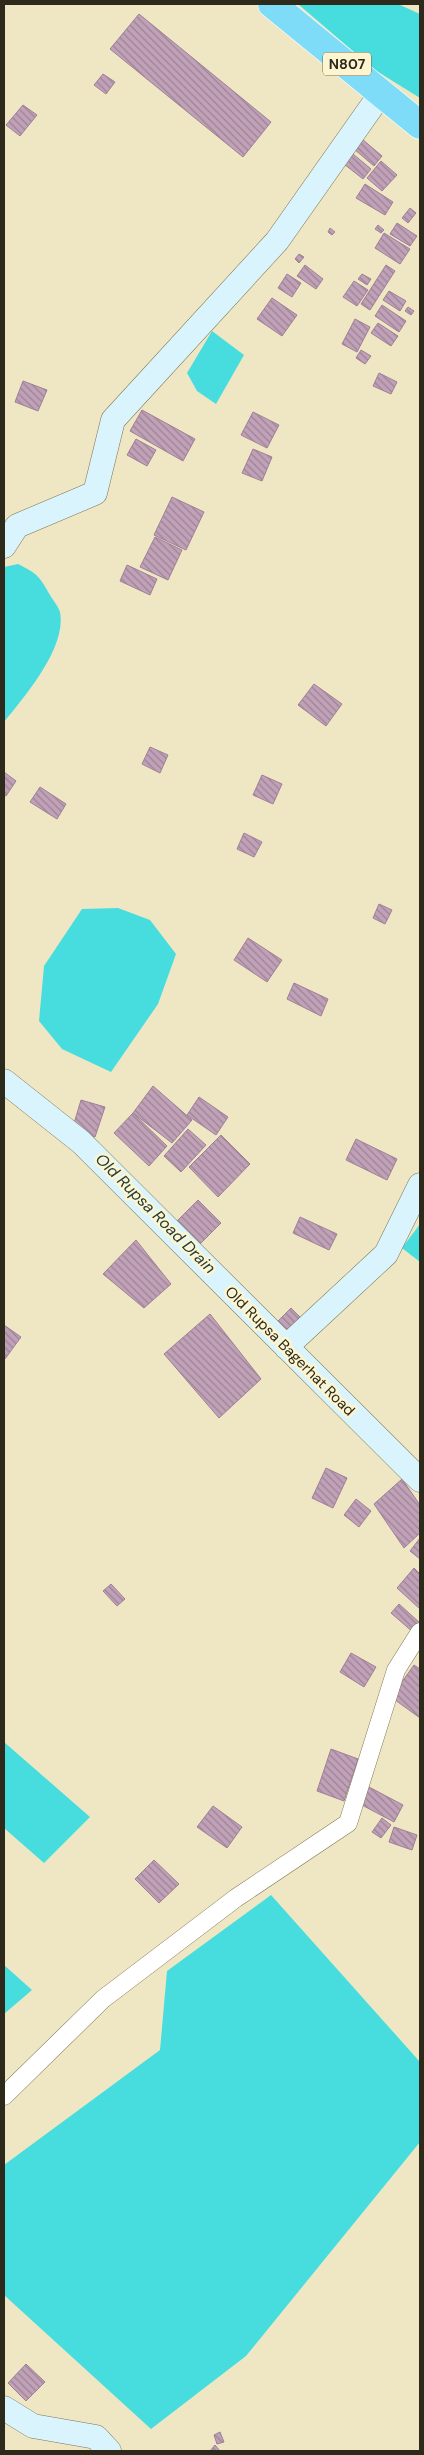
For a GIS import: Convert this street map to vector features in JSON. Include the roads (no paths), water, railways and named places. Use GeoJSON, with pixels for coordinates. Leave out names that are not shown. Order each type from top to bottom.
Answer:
{"type":"FeatureCollection","features":[{"type":"Feature","properties":{"kind":"highway","name":"N807"},"geometry":{"type":"LineString","coordinates":[[272,4],[420,125]]}},
{"type":"Feature","properties":{"kind":"street"},"geometry":{"type":"LineString","coordinates":[[4,546],[17,526],[95,493],[113,420],[277,241],[382,92]]}},
{"type":"Feature","properties":{"kind":"street","name":"Old Rupsa Bagerhat Road"},"geometry":{"type":"LineString","coordinates":[[4,1082],[80,1142],[420,1480]]}},
{"type":"Feature","properties":{"kind":"street"},"geometry":{"type":"LineString","coordinates":[[286,1347],[386,1254],[420,1185]]}},
{"type":"Feature","properties":{"kind":"street"},"geometry":{"type":"LineString","coordinates":[[4,2096],[103,1999],[236,1898],[348,1823],[396,1670],[420,1632]]}},
{"type":"Feature","properties":{"kind":"street"},"geometry":{"type":"LineString","coordinates":[[4,2408],[34,2426],[96,2437],[109,2451]]}},
{"type":"Feature","properties":{"kind":"water"},"geometry":{"type":"Polygon","coordinates":[[[298,4],[398,4],[420,14],[420,98],[375,70],[298,4]]]}},
{"type":"Feature","properties":{"kind":"water"},"geometry":{"type":"Polygon","coordinates":[[[212,331],[244,355],[216,404],[197,391],[187,373],[212,331]]]}},
{"type":"Feature","properties":{"kind":"water"},"geometry":{"type":"Polygon","coordinates":[[[18,564],[34,573],[43,584],[60,612],[60,626],[51,655],[33,685],[4,722],[4,567],[18,564]]]}},
{"type":"Feature","properties":{"kind":"water"},"geometry":{"type":"Polygon","coordinates":[[[118,908],[150,920],[176,954],[158,1004],[111,1072],[62,1049],[39,1021],[44,966],[82,909],[118,908]]]}},
{"type":"Feature","properties":{"kind":"water"},"geometry":{"type":"Polygon","coordinates":[[[420,1224],[420,1262],[402,1248],[420,1224]]]}},
{"type":"Feature","properties":{"kind":"water"},"geometry":{"type":"Polygon","coordinates":[[[4,1742],[90,1817],[44,1863],[4,1828],[4,1742]]]}},
{"type":"Feature","properties":{"kind":"water"},"geometry":{"type":"Polygon","coordinates":[[[271,1895],[420,2062],[420,2142],[246,2356],[151,2429],[4,2295],[4,2165],[160,2050],[167,1971],[271,1895]]]}},
{"type":"Feature","properties":{"kind":"water"},"geometry":{"type":"Polygon","coordinates":[[[4,1965],[32,1990],[4,2014],[4,1965]]]}},
{"type":"Feature","properties":{"kind":"water label","name":"Old Rupsa Road Drain"},"geometry":{"type":"Point","coordinates":[156,1213]}}]}
